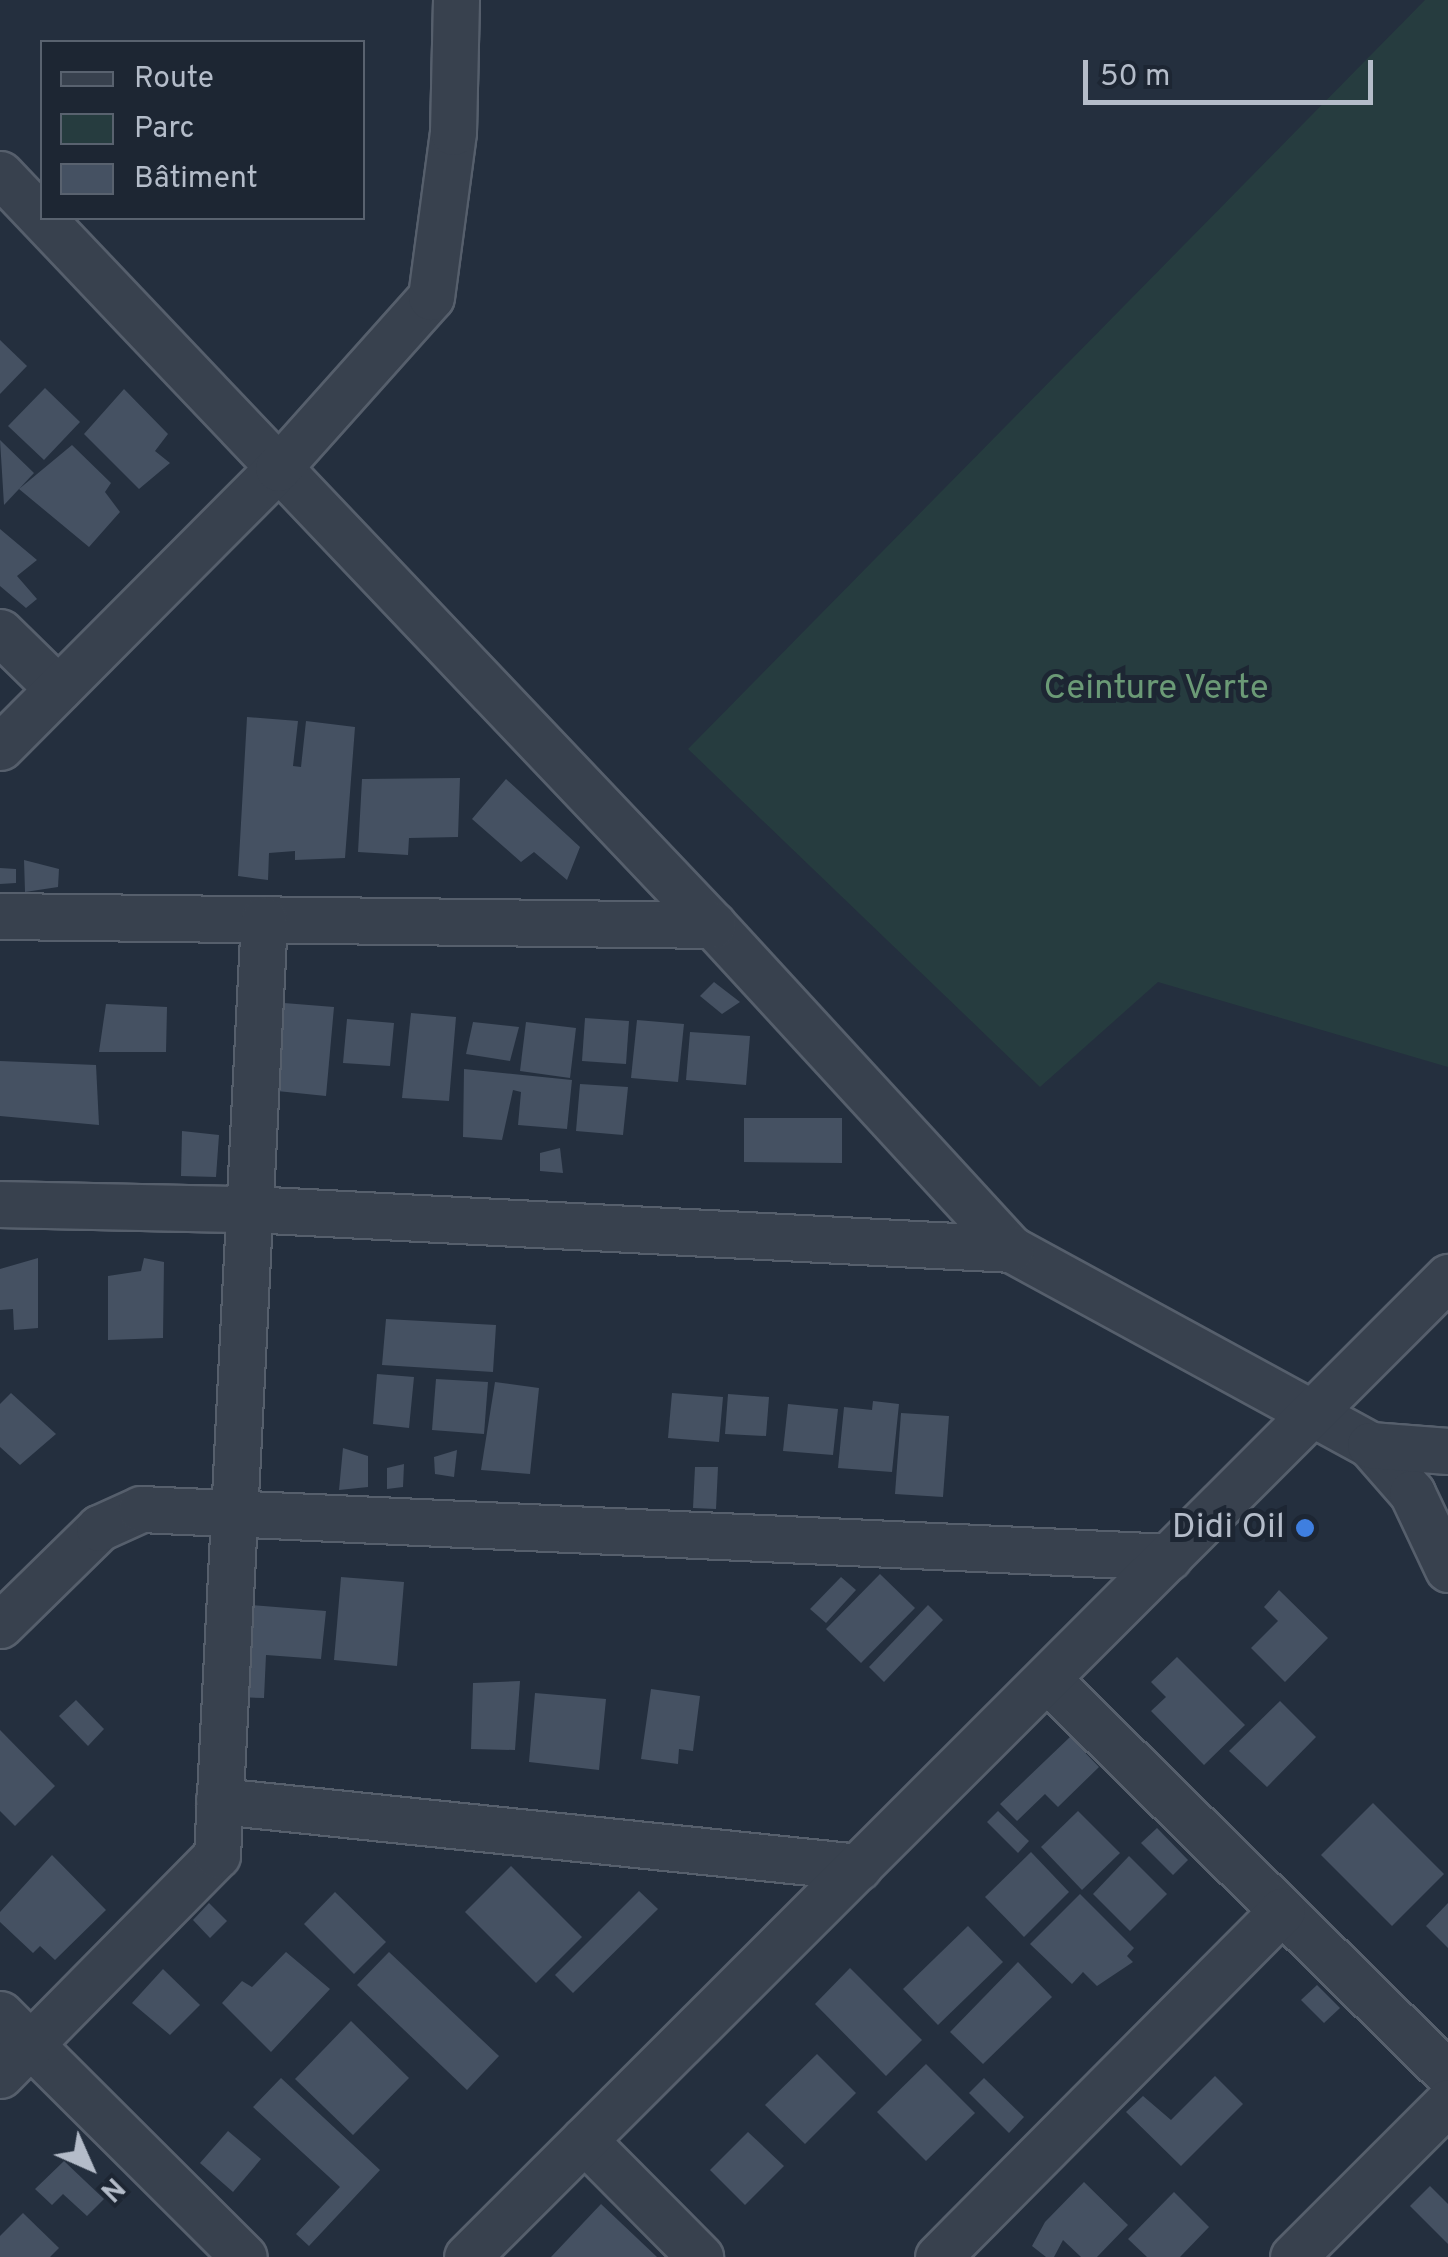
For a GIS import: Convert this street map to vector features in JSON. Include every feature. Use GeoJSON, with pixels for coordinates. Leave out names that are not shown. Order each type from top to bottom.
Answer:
{"type":"FeatureCollection","features":[{"type":"Feature","properties":{"kind":"street"},"geometry":{"type":"LineString","coordinates":[[0,748],[278,468],[431,297],[453,132],[456,0]]}},
{"type":"Feature","properties":{"kind":"street"},"geometry":{"type":"LineString","coordinates":[[0,174],[40,216]]}},
{"type":"Feature","properties":{"kind":"street"},"geometry":{"type":"LineString","coordinates":[[43,220],[713,924],[1011,1249],[1314,1410],[1370,1445],[1430,1504],[1448,1569]]}},
{"type":"Feature","properties":{"kind":"street"},"geometry":{"type":"LineString","coordinates":[[0,632],[58,689]]}},
{"type":"Feature","properties":{"kind":"street"},"geometry":{"type":"LineString","coordinates":[[0,916],[713,924]]}},
{"type":"Feature","properties":{"kind":"street"},"geometry":{"type":"LineString","coordinates":[[244,2257],[10,2044],[216,1855],[264,919]]}},
{"type":"Feature","properties":{"kind":"street"},"geometry":{"type":"LineString","coordinates":[[0,1204],[249,1209],[1011,1249]]}},
{"type":"Feature","properties":{"kind":"street"},"geometry":{"type":"LineString","coordinates":[[467,2257],[1448,1277]]}},
{"type":"Feature","properties":{"kind":"street"},"geometry":{"type":"LineString","coordinates":[[1370,1445],[1448,1451]]}},
{"type":"Feature","properties":{"kind":"street"},"geometry":{"type":"LineString","coordinates":[[3,1617],[119,1514],[234,1513],[1169,1557]]}},
{"type":"Feature","properties":{"kind":"street"},"geometry":{"type":"LineString","coordinates":[[1048,1679],[1448,2074]]}},
{"type":"Feature","properties":{"kind":"street"},"geometry":{"type":"LineString","coordinates":[[219,1801],[859,1866]]}},
{"type":"Feature","properties":{"kind":"street"},"geometry":{"type":"LineString","coordinates":[[938,2257],[1282,1911]]}},
{"type":"Feature","properties":{"kind":"street"},"geometry":{"type":"LineString","coordinates":[[1293,2257],[1448,2102]]}},
{"type":"Feature","properties":{"kind":"street"},"geometry":{"type":"LineString","coordinates":[[584,2140],[700,2257]]}},
{"type":"Feature","properties":{"kind":"green space","name":"Ceinture Verte"},"geometry":{"type":"Polygon","coordinates":[[[1425,0],[1448,0],[1448,1067],[1158,982],[1040,1087],[688,749],[1425,0]]]}},
{"type":"Feature","properties":{"kind":"building"},"geometry":{"type":"Polygon","coordinates":[[[0,340],[27,366],[0,394],[0,340]]]}},
{"type":"Feature","properties":{"kind":"building"},"geometry":{"type":"Polygon","coordinates":[[[45,388],[80,422],[44,460],[8,426],[45,388]]]}},
{"type":"Feature","properties":{"kind":"building"},"geometry":{"type":"Polygon","coordinates":[[[124,389],[168,434],[155,451],[170,463],[139,489],[84,434],[124,389]]]}},
{"type":"Feature","properties":{"kind":"building"},"geometry":{"type":"Polygon","coordinates":[[[0,440],[34,473],[4,505],[0,440]]]}},
{"type":"Feature","properties":{"kind":"building"},"geometry":{"type":"Polygon","coordinates":[[[72,445],[111,483],[105,492],[120,512],[89,547],[19,489],[72,445]]]}},
{"type":"Feature","properties":{"kind":"building"},"geometry":{"type":"Polygon","coordinates":[[[0,529],[37,560],[17,576],[37,599],[26,608],[0,586],[0,529]]]}},
{"type":"Feature","properties":{"kind":"building"},"geometry":{"type":"Polygon","coordinates":[[[247,717],[298,721],[293,766],[301,767],[306,721],[355,727],[345,858],[295,860],[295,851],[269,853],[268,880],[238,876],[247,717]]]}},
{"type":"Feature","properties":{"kind":"building"},"geometry":{"type":"Polygon","coordinates":[[[460,778],[458,837],[409,838],[408,855],[358,852],[362,779],[460,778]]]}},
{"type":"Feature","properties":{"kind":"building"},"geometry":{"type":"Polygon","coordinates":[[[506,779],[580,847],[567,880],[534,852],[521,862],[472,819],[506,779]]]}},
{"type":"Feature","properties":{"kind":"building"},"geometry":{"type":"Polygon","coordinates":[[[24,860],[59,869],[58,887],[25,892],[24,860]]]}},
{"type":"Feature","properties":{"kind":"building"},"geometry":{"type":"Polygon","coordinates":[[[0,868],[16,869],[16,883],[0,884],[0,868]]]}},
{"type":"Feature","properties":{"kind":"building"},"geometry":{"type":"Polygon","coordinates":[[[714,982],[740,1002],[722,1014],[700,996],[714,982]]]}},
{"type":"Feature","properties":{"kind":"building"},"geometry":{"type":"Polygon","coordinates":[[[284,1003],[334,1007],[326,1096],[277,1091],[284,1003]]]}},
{"type":"Feature","properties":{"kind":"building"},"geometry":{"type":"Polygon","coordinates":[[[106,1004],[167,1007],[166,1052],[99,1052],[106,1004]]]}},
{"type":"Feature","properties":{"kind":"building"},"geometry":{"type":"Polygon","coordinates":[[[411,1013],[456,1017],[449,1101],[402,1098],[411,1013]]]}},
{"type":"Feature","properties":{"kind":"building"},"geometry":{"type":"Polygon","coordinates":[[[585,1018],[629,1021],[626,1064],[582,1061],[585,1018]]]}},
{"type":"Feature","properties":{"kind":"building"},"geometry":{"type":"Polygon","coordinates":[[[347,1019],[394,1023],[390,1066],[343,1063],[347,1019]]]}},
{"type":"Feature","properties":{"kind":"building"},"geometry":{"type":"Polygon","coordinates":[[[637,1020],[684,1024],[678,1082],[631,1078],[637,1020]]]}},
{"type":"Feature","properties":{"kind":"building"},"geometry":{"type":"Polygon","coordinates":[[[473,1022],[519,1027],[510,1061],[466,1054],[473,1022]]]}},
{"type":"Feature","properties":{"kind":"building"},"geometry":{"type":"Polygon","coordinates":[[[526,1022],[576,1028],[570,1078],[520,1071],[526,1022]]]}},
{"type":"Feature","properties":{"kind":"building"},"geometry":{"type":"Polygon","coordinates":[[[690,1032],[750,1036],[746,1085],[686,1080],[690,1032]]]}},
{"type":"Feature","properties":{"kind":"building"},"geometry":{"type":"Polygon","coordinates":[[[0,1061],[96,1065],[99,1125],[0,1116],[0,1061]]]}},
{"type":"Feature","properties":{"kind":"building"},"geometry":{"type":"Polygon","coordinates":[[[464,1069],[572,1080],[567,1129],[518,1125],[521,1092],[513,1090],[502,1140],[463,1137],[464,1069]]]}},
{"type":"Feature","properties":{"kind":"building"},"geometry":{"type":"Polygon","coordinates":[[[580,1084],[628,1087],[623,1135],[576,1131],[580,1084]]]}},
{"type":"Feature","properties":{"kind":"building"},"geometry":{"type":"Polygon","coordinates":[[[744,1118],[842,1118],[842,1163],[744,1162],[744,1118]]]}},
{"type":"Feature","properties":{"kind":"building"},"geometry":{"type":"Polygon","coordinates":[[[182,1131],[219,1135],[216,1177],[181,1176],[182,1131]]]}},
{"type":"Feature","properties":{"kind":"building"},"geometry":{"type":"Polygon","coordinates":[[[560,1148],[563,1173],[540,1171],[540,1153],[560,1148]]]}},
{"type":"Feature","properties":{"kind":"building"},"geometry":{"type":"Polygon","coordinates":[[[38,1258],[38,1328],[14,1330],[13,1309],[0,1310],[0,1269],[38,1258]]]}},
{"type":"Feature","properties":{"kind":"building"},"geometry":{"type":"Polygon","coordinates":[[[144,1258],[164,1262],[163,1338],[108,1340],[108,1276],[141,1271],[144,1258]]]}},
{"type":"Feature","properties":{"kind":"building"},"geometry":{"type":"Polygon","coordinates":[[[386,1319],[496,1325],[493,1372],[382,1365],[386,1319]]]}},
{"type":"Feature","properties":{"kind":"building"},"geometry":{"type":"Polygon","coordinates":[[[377,1374],[414,1377],[409,1428],[373,1424],[377,1374]]]}},
{"type":"Feature","properties":{"kind":"building"},"geometry":{"type":"Polygon","coordinates":[[[436,1379],[488,1382],[484,1434],[432,1430],[436,1379]]]}},
{"type":"Feature","properties":{"kind":"building"},"geometry":{"type":"Polygon","coordinates":[[[495,1382],[539,1388],[530,1474],[481,1470],[495,1382]]]}},
{"type":"Feature","properties":{"kind":"building"},"geometry":{"type":"Polygon","coordinates":[[[11,1393],[56,1434],[20,1465],[0,1447],[0,1404],[11,1393]]]}},
{"type":"Feature","properties":{"kind":"building"},"geometry":{"type":"Polygon","coordinates":[[[672,1393],[723,1397],[719,1442],[668,1438],[672,1393]]]}},
{"type":"Feature","properties":{"kind":"building"},"geometry":{"type":"Polygon","coordinates":[[[728,1394],[769,1397],[766,1436],[725,1434],[728,1394]]]}},
{"type":"Feature","properties":{"kind":"building"},"geometry":{"type":"Polygon","coordinates":[[[873,1401],[899,1404],[892,1472],[838,1468],[844,1407],[872,1410],[873,1401]]]}},
{"type":"Feature","properties":{"kind":"building"},"geometry":{"type":"Polygon","coordinates":[[[788,1404],[838,1409],[833,1455],[783,1451],[788,1404]]]}},
{"type":"Feature","properties":{"kind":"building"},"geometry":{"type":"Polygon","coordinates":[[[901,1413],[949,1416],[943,1497],[895,1494],[901,1413]]]}},
{"type":"Feature","properties":{"kind":"building"},"geometry":{"type":"Polygon","coordinates":[[[343,1448],[368,1456],[368,1487],[339,1490],[343,1448]]]}},
{"type":"Feature","properties":{"kind":"building"},"geometry":{"type":"Polygon","coordinates":[[[457,1450],[454,1477],[435,1474],[434,1457],[457,1450]]]}},
{"type":"Feature","properties":{"kind":"building"},"geometry":{"type":"Polygon","coordinates":[[[404,1464],[403,1487],[387,1489],[387,1468],[404,1464]]]}},
{"type":"Feature","properties":{"kind":"building"},"geometry":{"type":"Polygon","coordinates":[[[695,1467],[718,1467],[716,1509],[693,1508],[695,1467]]]}},
{"type":"Feature","properties":{"kind":"building"},"geometry":{"type":"Polygon","coordinates":[[[880,1574],[915,1608],[861,1663],[826,1629],[880,1574]]]}},
{"type":"Feature","properties":{"kind":"building"},"geometry":{"type":"Polygon","coordinates":[[[341,1577],[404,1582],[397,1666],[334,1660],[341,1577]]]}},
{"type":"Feature","properties":{"kind":"building"},"geometry":{"type":"Polygon","coordinates":[[[841,1577],[856,1590],[826,1623],[810,1609],[841,1577]]]}},
{"type":"Feature","properties":{"kind":"building"},"geometry":{"type":"Polygon","coordinates":[[[1279,1590],[1328,1638],[1285,1682],[1251,1648],[1278,1621],[1264,1607],[1279,1590]]]}},
{"type":"Feature","properties":{"kind":"building"},"geometry":{"type":"Polygon","coordinates":[[[252,1605],[326,1611],[321,1659],[266,1655],[264,1698],[237,1697],[252,1605]]]}},
{"type":"Feature","properties":{"kind":"building"},"geometry":{"type":"Polygon","coordinates":[[[928,1605],[943,1620],[884,1682],[869,1667],[928,1605]]]}},
{"type":"Feature","properties":{"kind":"building"},"geometry":{"type":"Polygon","coordinates":[[[1177,1657],[1245,1725],[1204,1765],[1151,1711],[1166,1697],[1151,1682],[1177,1657]]]}},
{"type":"Feature","properties":{"kind":"building"},"geometry":{"type":"Polygon","coordinates":[[[520,1681],[515,1750],[471,1749],[473,1683],[520,1681]]]}},
{"type":"Feature","properties":{"kind":"building"},"geometry":{"type":"Polygon","coordinates":[[[651,1689],[700,1696],[693,1751],[679,1749],[678,1764],[641,1759],[651,1689]]]}},
{"type":"Feature","properties":{"kind":"building"},"geometry":{"type":"Polygon","coordinates":[[[535,1693],[606,1699],[599,1770],[529,1762],[535,1693]]]}},
{"type":"Feature","properties":{"kind":"building"},"geometry":{"type":"Polygon","coordinates":[[[76,1700],[104,1729],[88,1746],[59,1716],[76,1700]]]}},
{"type":"Feature","properties":{"kind":"building"},"geometry":{"type":"Polygon","coordinates":[[[1280,1701],[1316,1737],[1267,1787],[1229,1751],[1280,1701]]]}},
{"type":"Feature","properties":{"kind":"building"},"geometry":{"type":"Polygon","coordinates":[[[0,1730],[55,1786],[15,1826],[0,1811],[0,1730]]]}},
{"type":"Feature","properties":{"kind":"building"},"geometry":{"type":"Polygon","coordinates":[[[1070,1737],[1099,1767],[1058,1807],[1045,1794],[1017,1821],[1000,1804],[1070,1737]]]}},
{"type":"Feature","properties":{"kind":"building"},"geometry":{"type":"Polygon","coordinates":[[[1373,1803],[1444,1874],[1392,1926],[1321,1855],[1373,1803]]]}},
{"type":"Feature","properties":{"kind":"building"},"geometry":{"type":"Polygon","coordinates":[[[998,1811],[1029,1841],[1018,1853],[987,1822],[998,1811]]]}},
{"type":"Feature","properties":{"kind":"building"},"geometry":{"type":"Polygon","coordinates":[[[1078,1811],[1120,1853],[1082,1890],[1041,1847],[1078,1811]]]}},
{"type":"Feature","properties":{"kind":"building"},"geometry":{"type":"Polygon","coordinates":[[[1157,1828],[1188,1860],[1173,1875],[1141,1843],[1157,1828]]]}},
{"type":"Feature","properties":{"kind":"building"},"geometry":{"type":"Polygon","coordinates":[[[1031,1852],[1069,1892],[1024,1937],[985,1897],[1031,1852]]]}},
{"type":"Feature","properties":{"kind":"building"},"geometry":{"type":"Polygon","coordinates":[[[52,1855],[106,1910],[55,1960],[40,1946],[33,1953],[0,1922],[0,1912],[52,1855]]]}},
{"type":"Feature","properties":{"kind":"building"},"geometry":{"type":"Polygon","coordinates":[[[1129,1856],[1167,1894],[1130,1931],[1093,1894],[1129,1856]]]}},
{"type":"Feature","properties":{"kind":"building"},"geometry":{"type":"Polygon","coordinates":[[[511,1866],[582,1937],[536,1983],[465,1912],[511,1866]]]}},
{"type":"Feature","properties":{"kind":"building"},"geometry":{"type":"Polygon","coordinates":[[[639,1891],[658,1909],[573,1993],[555,1975],[639,1891]]]}},
{"type":"Feature","properties":{"kind":"building"},"geometry":{"type":"Polygon","coordinates":[[[335,1892],[386,1942],[354,1974],[304,1924],[335,1892]]]}},
{"type":"Feature","properties":{"kind":"building"},"geometry":{"type":"Polygon","coordinates":[[[1080,1894],[1134,1948],[1127,1956],[1133,1962],[1097,1986],[1083,1972],[1072,1984],[1030,1944],[1080,1894]]]}},
{"type":"Feature","properties":{"kind":"building"},"geometry":{"type":"Polygon","coordinates":[[[209,1903],[227,1921],[210,1938],[193,1920],[209,1903]]]}},
{"type":"Feature","properties":{"kind":"building"},"geometry":{"type":"Polygon","coordinates":[[[1448,1903],[1448,1948],[1426,1926],[1448,1903]]]}},
{"type":"Feature","properties":{"kind":"building"},"geometry":{"type":"Polygon","coordinates":[[[968,1926],[1003,1962],[938,2025],[903,1989],[968,1926]]]}},
{"type":"Feature","properties":{"kind":"building"},"geometry":{"type":"Polygon","coordinates":[[[286,1952],[330,1989],[271,2052],[222,2003],[242,1981],[252,1987],[286,1952]]]}},
{"type":"Feature","properties":{"kind":"building"},"geometry":{"type":"Polygon","coordinates":[[[389,1952],[499,2056],[467,2090],[357,1985],[389,1952]]]}},
{"type":"Feature","properties":{"kind":"building"},"geometry":{"type":"Polygon","coordinates":[[[1018,1962],[1052,1997],[983,2064],[950,2032],[1018,1962]]]}},
{"type":"Feature","properties":{"kind":"building"},"geometry":{"type":"Polygon","coordinates":[[[850,1968],[922,2040],[886,2076],[815,2004],[850,1968]]]}},
{"type":"Feature","properties":{"kind":"building"},"geometry":{"type":"Polygon","coordinates":[[[163,1969],[200,2005],[170,2035],[132,2003],[163,1969]]]}},
{"type":"Feature","properties":{"kind":"building"},"geometry":{"type":"Polygon","coordinates":[[[1317,1985],[1340,2008],[1324,2023],[1301,2000],[1317,1985]]]}},
{"type":"Feature","properties":{"kind":"building"},"geometry":{"type":"Polygon","coordinates":[[[351,2021],[409,2078],[353,2135],[295,2079],[351,2021]]]}},
{"type":"Feature","properties":{"kind":"building"},"geometry":{"type":"Polygon","coordinates":[[[817,2054],[856,2093],[805,2144],[765,2105],[817,2054]]]}},
{"type":"Feature","properties":{"kind":"building"},"geometry":{"type":"Polygon","coordinates":[[[926,2064],[975,2113],[926,2161],[877,2112],[926,2064]]]}},
{"type":"Feature","properties":{"kind":"building"},"geometry":{"type":"Polygon","coordinates":[[[1215,2076],[1243,2104],[1181,2166],[1126,2112],[1143,2096],[1171,2120],[1215,2076]]]}},
{"type":"Feature","properties":{"kind":"building"},"geometry":{"type":"Polygon","coordinates":[[[281,2078],[380,2170],[309,2246],[296,2234],[340,2187],[253,2107],[281,2078]]]}},
{"type":"Feature","properties":{"kind":"building"},"geometry":{"type":"Polygon","coordinates":[[[984,2078],[1024,2117],[1009,2133],[969,2093],[984,2078]]]}},
{"type":"Feature","properties":{"kind":"building"},"geometry":{"type":"Polygon","coordinates":[[[228,2131],[261,2159],[233,2192],[200,2163],[228,2131]]]}},
{"type":"Feature","properties":{"kind":"building"},"geometry":{"type":"Polygon","coordinates":[[[748,2132],[784,2166],[745,2205],[710,2170],[748,2132]]]}},
{"type":"Feature","properties":{"kind":"building"},"geometry":{"type":"Polygon","coordinates":[[[64,2161],[104,2199],[87,2216],[63,2194],[52,2205],[35,2189],[64,2161]]]}},
{"type":"Feature","properties":{"kind":"building"},"geometry":{"type":"Polygon","coordinates":[[[1084,2182],[1128,2225],[1097,2257],[1081,2257],[1063,2240],[1054,2257],[1046,2257],[1032,2246],[1045,2222],[1084,2182]]]}},
{"type":"Feature","properties":{"kind":"building"},"geometry":{"type":"Polygon","coordinates":[[[1430,2186],[1448,2204],[1448,2244],[1410,2206],[1430,2186]]]}},
{"type":"Feature","properties":{"kind":"building"},"geometry":{"type":"Polygon","coordinates":[[[1174,2192],[1209,2227],[1180,2257],[1147,2257],[1128,2239],[1174,2192]]]}},
{"type":"Feature","properties":{"kind":"building"},"geometry":{"type":"Polygon","coordinates":[[[601,2204],[657,2257],[551,2257],[601,2204]]]}},
{"type":"Feature","properties":{"kind":"building"},"geometry":{"type":"Polygon","coordinates":[[[23,2213],[59,2248],[50,2257],[0,2257],[0,2236],[23,2213]]]}},
{"type":"Feature","properties":{"kind":"place","name":"Didi Oil"},"geometry":{"type":"Point","coordinates":[1305,1528]}}]}
